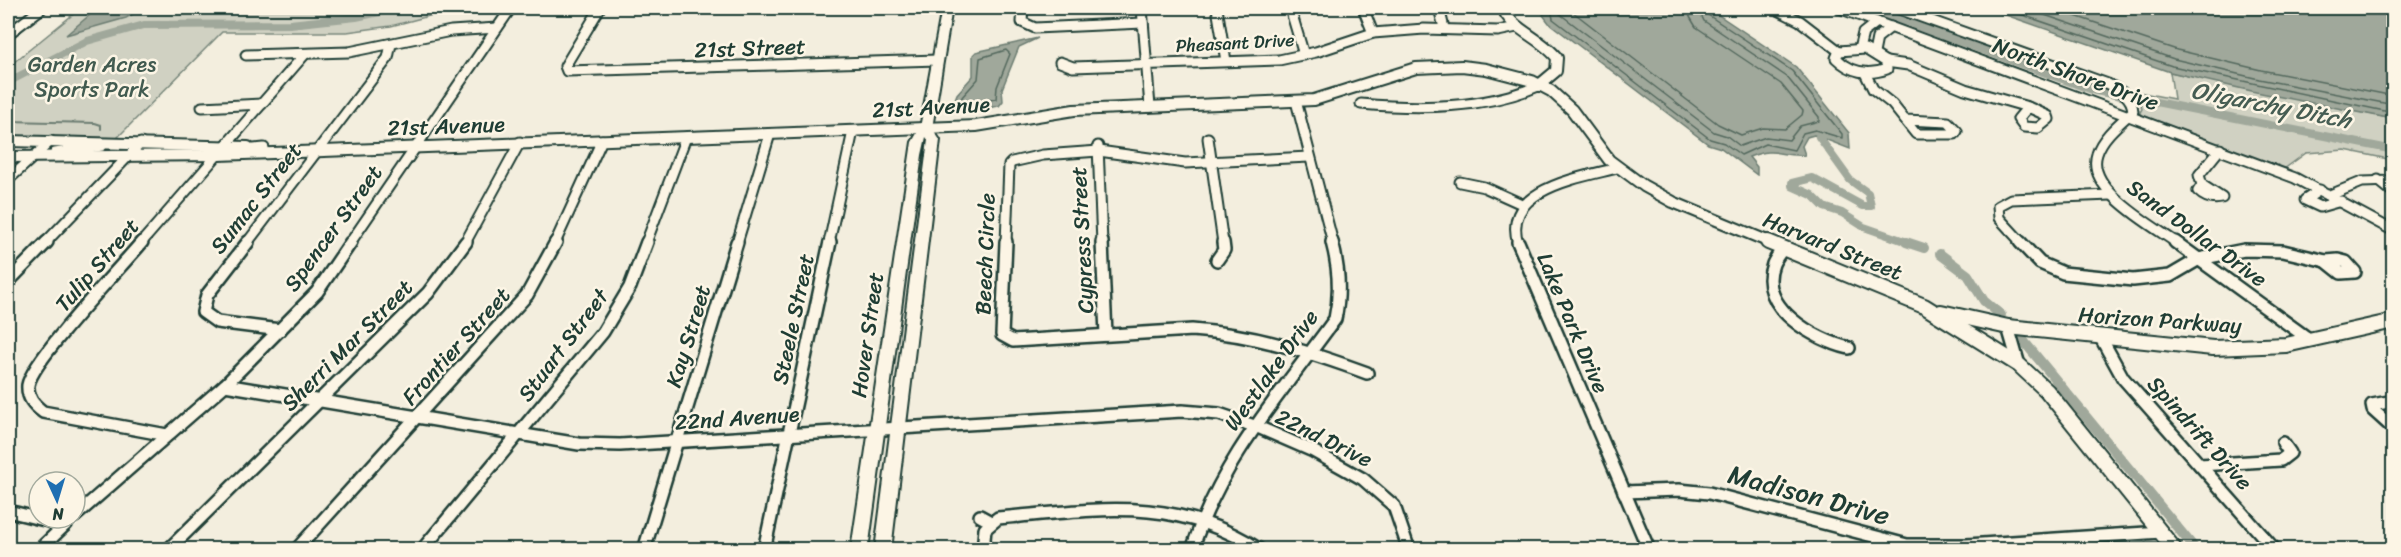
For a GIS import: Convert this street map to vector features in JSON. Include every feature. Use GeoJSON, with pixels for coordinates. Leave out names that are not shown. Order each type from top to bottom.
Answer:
{"type":"FeatureCollection","features":[{"type":"Feature","properties":{"kind":"main road","name":"Hover Street"},"geometry":{"type":"LineString","coordinates":[[860,549],[917,148],[926,128],[947,8]]}},
{"type":"Feature","properties":{"kind":"main road","name":"Hover Street"},"geometry":{"type":"LineString","coordinates":[[883,549],[934,140],[926,128]]}},
{"type":"Feature","properties":{"kind":"street"},"geometry":{"type":"LineString","coordinates":[[10,31],[42,8]]}},
{"type":"Feature","properties":{"kind":"street","name":"Spencer Street"},"geometry":{"type":"LineString","coordinates":[[87,506],[225,385],[316,292],[511,8]]}},
{"type":"Feature","properties":{"kind":"street","name":"21st Street"},"geometry":{"type":"LineString","coordinates":[[600,8],[565,69],[572,72],[938,60]]}},
{"type":"Feature","properties":{"kind":"street"},"geometry":{"type":"LineString","coordinates":[[1023,8],[1022,22],[1035,28],[1143,23]]}},
{"type":"Feature","properties":{"kind":"street"},"geometry":{"type":"LineString","coordinates":[[1142,8],[1150,107]]}},
{"type":"Feature","properties":{"kind":"street"},"geometry":{"type":"LineString","coordinates":[[1217,8],[1226,61]]}},
{"type":"Feature","properties":{"kind":"street"},"geometry":{"type":"LineString","coordinates":[[1290,8],[1304,55]]}},
{"type":"Feature","properties":{"kind":"street"},"geometry":{"type":"LineString","coordinates":[[1363,8],[1373,33]]}},
{"type":"Feature","properties":{"kind":"street"},"geometry":{"type":"LineString","coordinates":[[1439,8],[1444,28]]}},
{"type":"Feature","properties":{"kind":"street"},"geometry":{"type":"LineString","coordinates":[[1361,104],[1381,106],[1487,101],[1520,95],[1538,86],[1556,72],[1557,58],[1547,45],[1506,18],[1503,8]]}},
{"type":"Feature","properties":{"kind":"street"},"geometry":{"type":"LineString","coordinates":[[1776,8],[1800,21],[1839,51],[1859,49],[1874,53],[1886,62],[1908,65],[1965,89],[2001,97],[2028,107]]}},
{"type":"Feature","properties":{"kind":"street","name":"North Shore Drive"},"geometry":{"type":"LineString","coordinates":[[1839,8],[2220,148],[2320,190],[2394,231]]}},
{"type":"Feature","properties":{"kind":"street"},"geometry":{"type":"LineString","coordinates":[[1896,8],[2108,84],[2131,100],[2134,107],[2129,115]]}},
{"type":"Feature","properties":{"kind":"street"},"geometry":{"type":"LineString","coordinates":[[1859,49],[1863,33],[1877,22]]}},
{"type":"Feature","properties":{"kind":"street"},"geometry":{"type":"LineString","coordinates":[[246,55],[349,52],[451,31],[497,27]]}},
{"type":"Feature","properties":{"kind":"street","name":"Pheasant Drive"},"geometry":{"type":"LineString","coordinates":[[1060,62],[1073,67],[1279,60],[1304,55],[1373,33],[1444,28],[1492,32],[1517,27]]}},
{"type":"Feature","properties":{"kind":"street"},"geometry":{"type":"LineString","coordinates":[[1874,53],[1876,38],[1891,27]]}},
{"type":"Feature","properties":{"kind":"street","name":"Sumac Street"},"geometry":{"type":"LineString","coordinates":[[280,330],[217,322],[208,318],[203,305],[212,287],[388,58],[391,44]]}},
{"type":"Feature","properties":{"kind":"street"},"geometry":{"type":"LineString","coordinates":[[1839,51],[1836,58],[1841,64],[1865,73],[1887,69],[1886,62]]}},
{"type":"Feature","properties":{"kind":"street","name":"Tulip Street"},"geometry":{"type":"LineString","coordinates":[[167,435],[43,412],[32,405],[28,397],[28,380],[45,354],[305,54]]}},
{"type":"Feature","properties":{"kind":"street","name":"21st Avenue"},"geometry":{"type":"LineString","coordinates":[[8,141],[211,145],[223,149],[318,150],[926,128],[994,124],[1063,111],[1296,101],[1331,96],[1397,71],[1433,66],[1491,70],[1538,86]]}},
{"type":"Feature","properties":{"kind":"street"},"geometry":{"type":"LineString","coordinates":[[1865,73],[1873,89],[1892,104],[1912,132],[1921,136],[1955,134],[1957,131],[1948,122],[1905,120]]}},
{"type":"Feature","properties":{"kind":"street","name":"Harvard Street"},"geometry":{"type":"LineString","coordinates":[[1538,86],[1565,103],[1601,152],[1617,168],[1673,202],[1924,306],[2019,364],[2047,391],[2175,549]]}},
{"type":"Feature","properties":{"kind":"street","name":"Westlake Drive"},"geometry":{"type":"LineString","coordinates":[[1192,549],[1200,519],[1230,461],[1335,319],[1340,280],[1296,101]]}},
{"type":"Feature","properties":{"kind":"street"},"geometry":{"type":"LineString","coordinates":[[202,107],[262,104]]}},
{"type":"Feature","properties":{"kind":"street","name":"Sand Dollar Drive"},"geometry":{"type":"LineString","coordinates":[[2129,115],[2101,141],[2095,155],[2096,173],[2111,195],[2310,340]]}},
{"type":"Feature","properties":{"kind":"street","name":"Steele Street"},"geometry":{"type":"LineString","coordinates":[[764,549],[853,131]]}},
{"type":"Feature","properties":{"kind":"street","name":"Kay Street"},"geometry":{"type":"LineString","coordinates":[[644,549],[770,134]]}},
{"type":"Feature","properties":{"kind":"street","name":"Stuart Street"},"geometry":{"type":"LineString","coordinates":[[422,549],[603,332],[618,309],[630,287],[686,137]]}},
{"type":"Feature","properties":{"kind":"street"},"geometry":{"type":"LineString","coordinates":[[1208,138],[1224,250],[1216,260]]}},
{"type":"Feature","properties":{"kind":"street","name":"Frontier Street"},"geometry":{"type":"LineString","coordinates":[[296,549],[527,295],[546,265],[602,140]]}},
{"type":"Feature","properties":{"kind":"street"},"geometry":{"type":"LineString","coordinates":[[8,180],[51,141]]}},
{"type":"Feature","properties":{"kind":"street","name":"Sherri Mar Street"},"geometry":{"type":"LineString","coordinates":[[168,549],[428,293],[449,268],[519,142]]}},
{"type":"Feature","properties":{"kind":"street"},"geometry":{"type":"LineString","coordinates":[[33,157],[137,143]]}},
{"type":"Feature","properties":{"kind":"street"},"geometry":{"type":"LineString","coordinates":[[8,282],[129,157],[137,143]]}},
{"type":"Feature","properties":{"kind":"street"},"geometry":{"type":"LineString","coordinates":[[129,157],[211,145]]}},
{"type":"Feature","properties":{"kind":"street","name":"21st Avenue"},"geometry":{"type":"LineString","coordinates":[[8,157],[172,156],[223,149],[264,148],[318,150]]}},
{"type":"Feature","properties":{"kind":"street","name":"Beech Circle"},"geometry":{"type":"LineString","coordinates":[[1309,157],[1172,163],[1098,148],[1015,160],[1009,165],[1002,335],[1013,341],[1221,331],[1262,338],[1311,352],[1366,373]]}},
{"type":"Feature","properties":{"kind":"street","name":"Cypress Street"},"geometry":{"type":"LineString","coordinates":[[1098,148],[1106,335]]}},
{"type":"Feature","properties":{"kind":"street"},"geometry":{"type":"LineString","coordinates":[[2202,185],[2199,175],[2220,148]]}},
{"type":"Feature","properties":{"kind":"street"},"geometry":{"type":"LineString","coordinates":[[1460,182],[1484,187],[1524,206],[1547,190],[1617,168]]}},
{"type":"Feature","properties":{"kind":"street"},"geometry":{"type":"LineString","coordinates":[[2378,180],[2394,194]]}},
{"type":"Feature","properties":{"kind":"street"},"geometry":{"type":"LineString","coordinates":[[2330,195],[2362,182],[2394,181]]}},
{"type":"Feature","properties":{"kind":"street"},"geometry":{"type":"LineString","coordinates":[[2320,190],[2305,200],[2320,207],[2341,201]]}},
{"type":"Feature","properties":{"kind":"street"},"geometry":{"type":"LineString","coordinates":[[2111,195],[2011,199],[1998,206],[1997,211],[1999,218],[2040,263],[2063,273],[2133,280],[2157,279],[2170,276],[2199,259],[2262,249],[2294,253],[2326,261]]}},
{"type":"Feature","properties":{"kind":"street","name":"Lake Park Drive"},"geometry":{"type":"LineString","coordinates":[[1524,206],[1516,216],[1515,227],[1523,256],[1649,549]]}},
{"type":"Feature","properties":{"kind":"street"},"geometry":{"type":"LineString","coordinates":[[1783,248],[1776,256],[1769,276],[1772,289],[1779,302],[1802,327],[1817,337],[1831,345],[1849,348]]}},
{"type":"Feature","properties":{"kind":"street","name":"Horizon Parkway"},"geometry":{"type":"LineString","coordinates":[[1924,306],[2008,327],[2213,348],[2251,348],[2310,340],[2394,321]]}},
{"type":"Feature","properties":{"kind":"street"},"geometry":{"type":"LineString","coordinates":[[2008,327],[2019,364]]}},
{"type":"Feature","properties":{"kind":"street","name":"Spindrift Drive"},"geometry":{"type":"LineString","coordinates":[[2101,338],[2123,378],[2275,549]]}},
{"type":"Feature","properties":{"kind":"street","name":"22nd Avenue"},"geometry":{"type":"LineString","coordinates":[[225,385],[579,444],[677,442],[1182,411],[1220,415],[1254,427]]}},
{"type":"Feature","properties":{"kind":"street"},"geometry":{"type":"LineString","coordinates":[[2394,401],[2372,405],[2373,410],[2394,429]]}},
{"type":"Feature","properties":{"kind":"street","name":"22nd Drive"},"geometry":{"type":"LineString","coordinates":[[1254,427],[1349,468],[1368,480],[1394,506],[1409,549]]}},
{"type":"Feature","properties":{"kind":"street"},"geometry":{"type":"LineString","coordinates":[[2200,465],[2281,460],[2290,453],[2283,443]]}},
{"type":"Feature","properties":{"kind":"street","name":"Madison Drive"},"geometry":{"type":"LineString","coordinates":[[1624,492],[1679,490],[1709,493],[1907,544],[1967,545],[2161,532]]}},
{"type":"Feature","properties":{"kind":"street"},"geometry":{"type":"LineString","coordinates":[[983,549],[985,519],[1121,509],[1169,513],[1200,519],[1225,527],[1260,549]]}},
{"type":"Feature","properties":{"kind":"street"},"geometry":{"type":"LineString","coordinates":[[8,511],[27,514]]}},
{"type":"Feature","properties":{"kind":"street","name":"Spencer Street"},"geometry":{"type":"LineString","coordinates":[[39,549],[60,530]]}},
{"type":"Feature","properties":{"kind":"green space","name":"Garden Acres Sports Park"},"geometry":{"type":"Polygon","coordinates":[[[81,8],[505,8],[448,11],[391,26],[347,32],[222,32],[117,138],[8,136],[8,67],[81,8]]]}},
{"type":"Feature","properties":{"kind":"green space"},"geometry":{"type":"Polygon","coordinates":[[[2170,72],[2393,119],[2393,160],[2345,150],[2306,153],[2284,169],[2139,114],[2142,109],[2139,97],[2128,90],[2174,99],[2170,72]]]}},
{"type":"Feature","properties":{"kind":"water"},"geometry":{"type":"Polygon","coordinates":[[[98,8],[137,8],[135,13],[126,18],[66,35],[98,8]]]}},
{"type":"Feature","properties":{"kind":"water"},"geometry":{"type":"Polygon","coordinates":[[[1546,8],[1708,8],[1796,67],[1849,133],[1850,149],[1814,135],[1807,137],[1802,146],[1805,155],[1766,152],[1749,157],[1757,167],[1757,175],[1721,148],[1708,144],[1549,23],[1543,15],[1546,8]]]}},
{"type":"Feature","properties":{"kind":"water"},"geometry":{"type":"Polygon","coordinates":[[[1992,8],[2393,8],[2393,119],[2256,92],[2170,72],[2000,13],[1992,8]]]}},
{"type":"Feature","properties":{"kind":"water"},"geometry":{"type":"Polygon","coordinates":[[[1038,38],[1019,47],[1002,89],[1003,101],[999,106],[959,112],[952,107],[957,94],[973,76],[973,55],[976,52],[1038,38]]]}},
{"type":"Feature","properties":{"kind":"waterway","name":"Oligarchy Ditch"},"geometry":{"type":"LineString","coordinates":[[8,82],[87,41],[144,25],[290,24],[356,17],[398,8]]}},
{"type":"Feature","properties":{"kind":"waterway","name":"Oligarchy Ditch"},"geometry":{"type":"LineString","coordinates":[[1867,8],[2095,91],[2121,96]]}},
{"type":"Feature","properties":{"kind":"waterway","name":"Oligarchy Ditch"},"geometry":{"type":"LineString","coordinates":[[2141,99],[2394,150]]}},
{"type":"Feature","properties":{"kind":"waterway","name":"Oligarchy Ditch"},"geometry":{"type":"LineString","coordinates":[[8,121],[95,123],[101,125],[101,129]]}},
{"type":"Feature","properties":{"kind":"waterway"},"geometry":{"type":"LineString","coordinates":[[1819,137],[1850,180],[1868,193],[1871,206],[1863,206],[1812,178],[1792,183],[1792,186],[1812,195],[1824,207],[1842,213],[1864,227],[1910,243]]}},
{"type":"Feature","properties":{"kind":"waterway"},"geometry":{"type":"LineString","coordinates":[[1906,242],[1924,248]]}},
{"type":"Feature","properties":{"kind":"waterway"},"geometry":{"type":"LineString","coordinates":[[1940,254],[1968,275],[1984,301],[2001,315]]}},
{"type":"Feature","properties":{"kind":"waterway"},"geometry":{"type":"LineString","coordinates":[[2022,339],[2196,550]]}}]}
